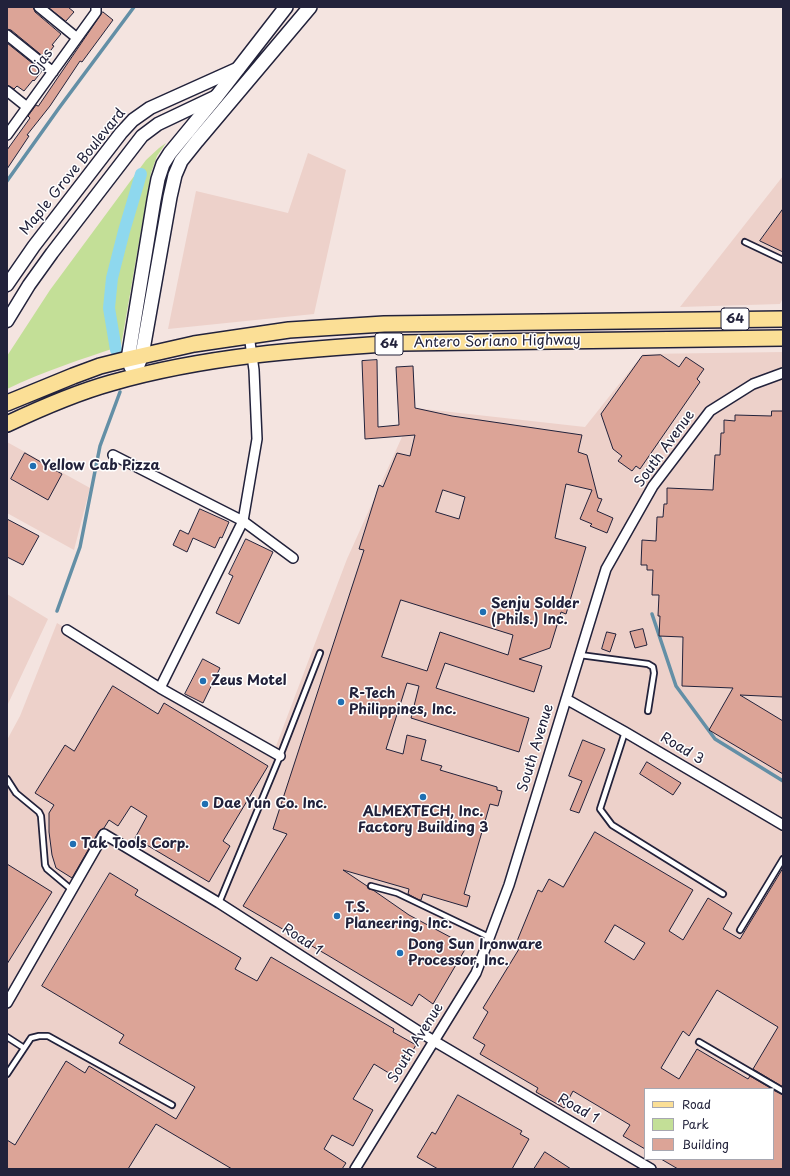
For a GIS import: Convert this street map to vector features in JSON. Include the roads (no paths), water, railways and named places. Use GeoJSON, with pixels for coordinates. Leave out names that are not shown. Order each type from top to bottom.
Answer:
{"type":"FeatureCollection","features":[{"type":"Feature","properties":{"kind":"main road","name":"Maple Grove Boulevard"},"geometry":{"type":"LineString","coordinates":[[239,68],[286,7]]}},
{"type":"Feature","properties":{"kind":"main road"},"geometry":{"type":"LineString","coordinates":[[135,357],[177,170],[181,161],[310,7]]}},
{"type":"Feature","properties":{"kind":"main road"},"geometry":{"type":"LineString","coordinates":[[133,377],[153,207],[161,171],[170,153],[239,68]]}},
{"type":"Feature","properties":{"kind":"main road","name":"Antero Soriano Highway"},"geometry":{"type":"LineString","coordinates":[[7,403],[73,376],[135,357],[194,344],[289,330],[384,324],[783,319]]}},
{"type":"Feature","properties":{"kind":"main road","name":"Antero Soriano Highway"},"geometry":{"type":"LineString","coordinates":[[7,424],[55,403],[111,383],[183,366],[252,355],[400,343],[783,338]]}},
{"type":"Feature","properties":{"kind":"street"},"geometry":{"type":"LineString","coordinates":[[39,7],[77,38]]}},
{"type":"Feature","properties":{"kind":"street","name":"Ojas"},"geometry":{"type":"LineString","coordinates":[[7,135],[96,12],[96,7]]}},
{"type":"Feature","properties":{"kind":"street"},"geometry":{"type":"LineString","coordinates":[[7,35],[52,72]]}},
{"type":"Feature","properties":{"kind":"street","name":"Maple Grove Boulevard"},"geometry":{"type":"LineString","coordinates":[[7,285],[43,234],[121,133],[133,120],[158,104],[239,68]]}},
{"type":"Feature","properties":{"kind":"street"},"geometry":{"type":"LineString","coordinates":[[7,91],[27,107]]}},
{"type":"Feature","properties":{"kind":"street"},"geometry":{"type":"LineString","coordinates":[[7,321],[57,247],[142,136],[158,124],[217,96]]}},
{"type":"Feature","properties":{"kind":"street"},"geometry":{"type":"LineString","coordinates":[[160,688],[243,521],[257,438],[252,355],[249,335]]}},
{"type":"Feature","properties":{"kind":"street","name":"South Avenue"},"geometry":{"type":"LineString","coordinates":[[355,1169],[476,973],[509,885],[606,569],[654,486],[710,411],[753,384],[783,374]]}},
{"type":"Feature","properties":{"kind":"street"},"geometry":{"type":"LineString","coordinates":[[113,455],[243,521],[293,558]]}},
{"type":"Feature","properties":{"kind":"street"},"geometry":{"type":"LineString","coordinates":[[67,630],[160,688],[280,756]]}},
{"type":"Feature","properties":{"kind":"street","name":"Road 3"},"geometry":{"type":"LineString","coordinates":[[566,699],[783,825]]}},
{"type":"Feature","properties":{"kind":"street","name":"Road 1"},"geometry":{"type":"LineString","coordinates":[[7,1003],[104,834],[219,903],[434,1041],[651,1169]]}},
{"type":"Feature","properties":{"kind":"lane"},"geometry":{"type":"LineString","coordinates":[[745,242],[783,260]]}},
{"type":"Feature","properties":{"kind":"lane"},"geometry":{"type":"LineString","coordinates":[[219,903],[280,756],[320,653]]}},
{"type":"Feature","properties":{"kind":"lane"},"geometry":{"type":"LineString","coordinates":[[580,655],[648,664],[653,667],[654,673],[648,711]]}},
{"type":"Feature","properties":{"kind":"lane"},"geometry":{"type":"LineString","coordinates":[[625,732],[600,809],[612,826],[723,894]]}},
{"type":"Feature","properties":{"kind":"lane"},"geometry":{"type":"LineString","coordinates":[[7,778],[16,792],[39,812],[41,816],[45,865],[47,869],[72,890]]}},
{"type":"Feature","properties":{"kind":"lane"},"geometry":{"type":"LineString","coordinates":[[740,930],[783,859]]}},
{"type":"Feature","properties":{"kind":"lane"},"geometry":{"type":"LineString","coordinates":[[371,886],[397,893],[489,937]]}},
{"type":"Feature","properties":{"kind":"lane"},"geometry":{"type":"LineString","coordinates":[[7,1074],[31,1038],[48,1036],[172,1105]]}},
{"type":"Feature","properties":{"kind":"lane"},"geometry":{"type":"LineString","coordinates":[[7,1037],[24,1048]]}},
{"type":"Feature","properties":{"kind":"lane"},"geometry":{"type":"LineString","coordinates":[[699,1042],[783,1091]]}},
{"type":"Feature","properties":{"kind":"waterway"},"geometry":{"type":"LineString","coordinates":[[7,181],[134,7]]}},
{"type":"Feature","properties":{"kind":"waterway"},"geometry":{"type":"LineString","coordinates":[[116,350],[109,308],[112,278],[141,174]]}},
{"type":"Feature","properties":{"kind":"waterway"},"geometry":{"type":"LineString","coordinates":[[57,611],[80,547],[100,446],[120,392]]}},
{"type":"Feature","properties":{"kind":"waterway"},"geometry":{"type":"LineString","coordinates":[[652,614],[676,686],[715,739],[783,781]]}},
{"type":"Feature","properties":{"kind":"place","name":"Yellow Cab Pizza"},"geometry":{"type":"Point","coordinates":[33,466]}},
{"type":"Feature","properties":{"kind":"place","name":"Senju Solder (Phils.) Inc."},"geometry":{"type":"Point","coordinates":[483,612]}},
{"type":"Feature","properties":{"kind":"place","name":"Zeus Motel"},"geometry":{"type":"Point","coordinates":[203,681]}},
{"type":"Feature","properties":{"kind":"place","name":"R-Tech Philippines, Inc."},"geometry":{"type":"Point","coordinates":[341,702]}},
{"type":"Feature","properties":{"kind":"place","name":"ALMEXTECH, Inc. Factory Building 3"},"geometry":{"type":"Point","coordinates":[423,797]}},
{"type":"Feature","properties":{"kind":"place","name":"Dae Yun Co. Inc."},"geometry":{"type":"Point","coordinates":[205,804]}},
{"type":"Feature","properties":{"kind":"place","name":"Tak Tools Corp."},"geometry":{"type":"Point","coordinates":[73,844]}},
{"type":"Feature","properties":{"kind":"place","name":"T.S. Planeering, Inc."},"geometry":{"type":"Point","coordinates":[337,916]}},
{"type":"Feature","properties":{"kind":"place","name":"Dong Sun Ironware Processor, Inc."},"geometry":{"type":"Point","coordinates":[400,953]}}]}
